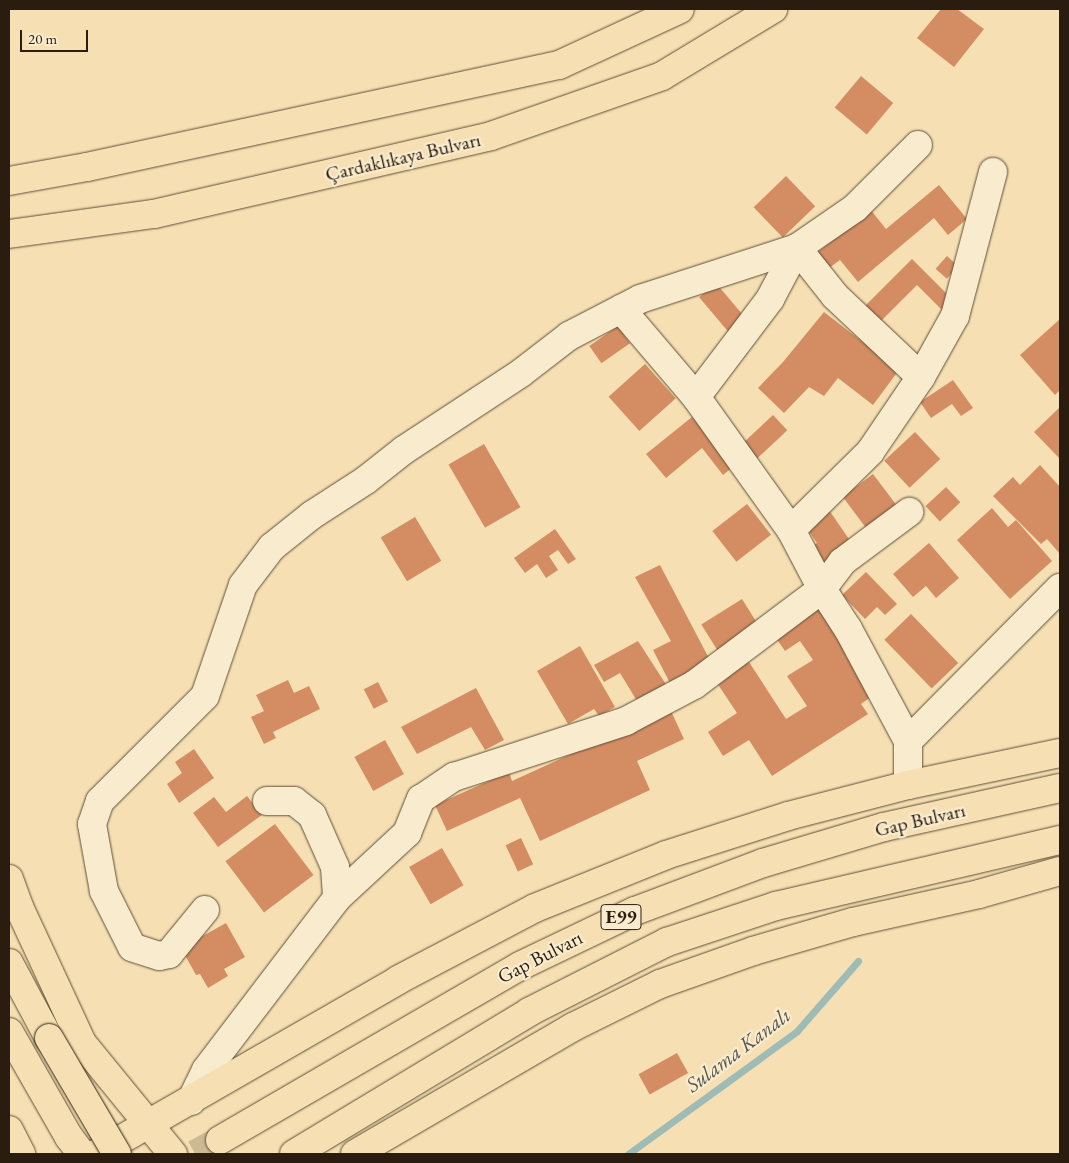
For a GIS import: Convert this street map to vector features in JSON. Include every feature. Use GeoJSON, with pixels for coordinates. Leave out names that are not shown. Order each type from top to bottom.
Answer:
{"type":"FeatureCollection","features":[{"type":"Feature","properties":{"kind":"main road"},"geometry":{"type":"LineString","coordinates":[[9,181],[87,167],[559,65],[680,9]]}},
{"type":"Feature","properties":{"kind":"main road","name":"Çardaklıkaya Bulvarı"},"geometry":{"type":"LineString","coordinates":[[9,234],[154,214],[491,136],[662,76],[773,9]]}},
{"type":"Feature","properties":{"kind":"main road"},"geometry":{"type":"LineString","coordinates":[[96,1154],[191,1101],[398,980],[536,908],[666,855],[788,816],[908,785],[1060,754]]}},
{"type":"Feature","properties":{"kind":"main road","name":"Gap Bulvarı"},"geometry":{"type":"LineString","coordinates":[[220,1140],[520,966],[635,911],[763,863],[884,827],[1060,788]]}},
{"type":"Feature","properties":{"kind":"main road","name":"E99"},"geometry":{"type":"LineString","coordinates":[[294,1154],[530,1012],[667,942],[776,906],[1060,840]]}},
{"type":"Feature","properties":{"kind":"main road"},"geometry":{"type":"LineString","coordinates":[[356,1154],[573,1027],[660,984],[753,951],[853,922],[979,894],[1060,871]]}},
{"type":"Feature","properties":{"kind":"main road"},"geometry":{"type":"LineString","coordinates":[[9,879],[19,907],[82,1043],[173,1154]]}},
{"type":"Feature","properties":{"kind":"main road"},"geometry":{"type":"LineString","coordinates":[[9,963],[49,1038],[117,1154]]}},
{"type":"Feature","properties":{"kind":"main road"},"geometry":{"type":"LineString","coordinates":[[9,1032],[69,1137],[82,1154]]}},
{"type":"Feature","properties":{"kind":"main road"},"geometry":{"type":"LineString","coordinates":[[9,1130],[21,1154]]}},
{"type":"Feature","properties":{"kind":"street"},"geometry":{"type":"LineString","coordinates":[[205,910],[169,954],[158,956],[132,947],[104,891],[92,824],[100,800],[205,696],[243,585],[272,547],[312,514],[366,480],[404,450],[521,373],[569,336],[640,300],[713,274],[798,248],[855,208],[918,145]]}},
{"type":"Feature","properties":{"kind":"street"},"geometry":{"type":"LineString","coordinates":[[791,530],[870,452],[921,377],[955,316],[994,172]]}},
{"type":"Feature","properties":{"kind":"street"},"geometry":{"type":"LineString","coordinates":[[798,248],[835,296],[921,377]]}},
{"type":"Feature","properties":{"kind":"street"},"geometry":{"type":"LineString","coordinates":[[696,397],[770,300],[798,248]]}},
{"type":"Feature","properties":{"kind":"street"},"geometry":{"type":"LineString","coordinates":[[621,309],[696,397],[791,530],[822,589],[848,629],[908,741],[908,785]]}},
{"type":"Feature","properties":{"kind":"street"},"geometry":{"type":"LineString","coordinates":[[191,1101],[206,1070],[337,898],[408,833],[421,799],[454,777],[626,721],[694,685],[822,589],[842,562],[909,512]]}},
{"type":"Feature","properties":{"kind":"street"},"geometry":{"type":"LineString","coordinates":[[908,741],[1060,588]]}},
{"type":"Feature","properties":{"kind":"street"},"geometry":{"type":"LineString","coordinates":[[267,801],[294,801],[312,815],[334,867],[337,898]]}},
{"type":"Feature","properties":{"kind":"building"},"geometry":{"type":"Polygon","coordinates":[[[941,9],[957,9],[984,29],[954,67],[917,38],[941,9]]]}},
{"type":"Feature","properties":{"kind":"building"},"geometry":{"type":"Polygon","coordinates":[[[861,76],[893,103],[867,134],[835,107],[861,76]]]}},
{"type":"Feature","properties":{"kind":"building"},"geometry":{"type":"Polygon","coordinates":[[[786,176],[815,206],[783,237],[754,207],[786,176]]]}},
{"type":"Feature","properties":{"kind":"building"},"geometry":{"type":"Polygon","coordinates":[[[939,185],[967,219],[948,235],[934,218],[858,282],[840,260],[829,268],[817,253],[870,209],[886,229],[939,185]]]}},
{"type":"Feature","properties":{"kind":"building"},"geometry":{"type":"Polygon","coordinates":[[[947,256],[958,266],[947,279],[936,269],[947,256]]]}},
{"type":"Feature","properties":{"kind":"building"},"geometry":{"type":"Polygon","coordinates":[[[912,259],[953,300],[943,311],[917,285],[876,326],[860,311],[912,259]]]}},
{"type":"Feature","properties":{"kind":"building"},"geometry":{"type":"Polygon","coordinates":[[[716,283],[745,317],[728,332],[699,297],[716,283]]]}},
{"type":"Feature","properties":{"kind":"building"},"geometry":{"type":"Polygon","coordinates":[[[824,312],[899,370],[873,405],[838,378],[824,396],[809,387],[784,413],[758,388],[783,362],[824,312]]]}},
{"type":"Feature","properties":{"kind":"building"},"geometry":{"type":"Polygon","coordinates":[[[1060,319],[1060,390],[1055,395],[1020,355],[1060,319]]]}},
{"type":"Feature","properties":{"kind":"building"},"geometry":{"type":"Polygon","coordinates":[[[618,326],[630,343],[601,363],[589,346],[618,326]]]}},
{"type":"Feature","properties":{"kind":"building"},"geometry":{"type":"Polygon","coordinates":[[[645,364],[676,398],[639,431],[609,397],[645,364]]]}},
{"type":"Feature","properties":{"kind":"building"},"geometry":{"type":"Polygon","coordinates":[[[953,380],[973,408],[961,416],[952,404],[931,418],[920,402],[953,380]]]}},
{"type":"Feature","properties":{"kind":"building"},"geometry":{"type":"Polygon","coordinates":[[[1060,407],[1060,459],[1034,432],[1060,407]]]}},
{"type":"Feature","properties":{"kind":"building"},"geometry":{"type":"Polygon","coordinates":[[[773,415],[787,430],[757,458],[743,443],[773,415]]]}},
{"type":"Feature","properties":{"kind":"building"},"geometry":{"type":"Polygon","coordinates":[[[692,417],[733,467],[723,475],[702,448],[666,478],[646,454],[692,417]]]}},
{"type":"Feature","properties":{"kind":"building"},"geometry":{"type":"Polygon","coordinates":[[[915,432],[940,459],[910,488],[884,461],[915,432]]]}},
{"type":"Feature","properties":{"kind":"building"},"geometry":{"type":"Polygon","coordinates":[[[484,444],[520,507],[485,528],[448,464],[484,444]]]}},
{"type":"Feature","properties":{"kind":"building"},"geometry":{"type":"Polygon","coordinates":[[[1040,465],[1060,487],[1060,554],[1047,539],[1041,544],[993,496],[1013,477],[1020,485],[1040,465]]]}},
{"type":"Feature","properties":{"kind":"building"},"geometry":{"type":"Polygon","coordinates":[[[873,474],[896,504],[866,527],[843,497],[873,474]]]}},
{"type":"Feature","properties":{"kind":"building"},"geometry":{"type":"Polygon","coordinates":[[[946,487],[960,502],[940,521],[926,506],[946,487]]]}},
{"type":"Feature","properties":{"kind":"building"},"geometry":{"type":"Polygon","coordinates":[[[747,504],[771,535],[736,562],[712,531],[747,504]]]}},
{"type":"Feature","properties":{"kind":"building"},"geometry":{"type":"Polygon","coordinates":[[[992,508],[1008,527],[1016,520],[1052,561],[1010,599],[957,540],[992,508]]]}},
{"type":"Feature","properties":{"kind":"building"},"geometry":{"type":"Polygon","coordinates":[[[829,510],[851,542],[819,565],[808,549],[817,543],[806,527],[829,510]]]}},
{"type":"Feature","properties":{"kind":"building"},"geometry":{"type":"Polygon","coordinates":[[[415,517],[441,561],[407,581],[381,538],[415,517]]]}},
{"type":"Feature","properties":{"kind":"building"},"geometry":{"type":"Polygon","coordinates":[[[555,529],[576,559],[568,564],[558,550],[549,556],[558,570],[546,578],[537,564],[525,573],[514,558],[555,529]]]}},
{"type":"Feature","properties":{"kind":"building"},"geometry":{"type":"Polygon","coordinates":[[[929,543],[959,578],[936,598],[926,586],[913,597],[893,574],[929,543]]]}},
{"type":"Feature","properties":{"kind":"building"},"geometry":{"type":"Polygon","coordinates":[[[660,565],[713,666],[672,687],[653,650],[671,641],[635,577],[660,565]]]}},
{"type":"Feature","properties":{"kind":"building"},"geometry":{"type":"Polygon","coordinates":[[[866,572],[897,604],[885,615],[877,607],[865,619],[842,595],[866,572]]]}},
{"type":"Feature","properties":{"kind":"building"},"geometry":{"type":"Polygon","coordinates":[[[742,599],[758,625],[718,651],[701,624],[742,599]]]}},
{"type":"Feature","properties":{"kind":"building"},"geometry":{"type":"Polygon","coordinates":[[[816,602],[875,694],[861,704],[868,714],[772,776],[749,740],[723,756],[708,732],[737,713],[717,683],[749,662],[786,719],[807,706],[787,676],[813,660],[800,641],[785,651],[771,631],[816,602]]]}},
{"type":"Feature","properties":{"kind":"building"},"geometry":{"type":"Polygon","coordinates":[[[911,614],[958,663],[932,689],[884,640],[911,614]]]}},
{"type":"Feature","properties":{"kind":"building"},"geometry":{"type":"Polygon","coordinates":[[[638,641],[667,686],[637,701],[620,673],[604,682],[594,665],[638,641]]]}},
{"type":"Feature","properties":{"kind":"building"},"geometry":{"type":"Polygon","coordinates":[[[580,646],[615,707],[599,716],[594,709],[568,724],[537,671],[580,646]]]}},
{"type":"Feature","properties":{"kind":"building"},"geometry":{"type":"Polygon","coordinates":[[[288,680],[294,693],[309,686],[320,709],[273,732],[276,738],[264,744],[251,717],[264,711],[256,695],[288,680]]]}},
{"type":"Feature","properties":{"kind":"building"},"geometry":{"type":"Polygon","coordinates":[[[378,682],[388,702],[374,709],[364,689],[378,682]]]}},
{"type":"Feature","properties":{"kind":"building"},"geometry":{"type":"Polygon","coordinates":[[[476,688],[504,740],[485,750],[471,727],[417,754],[401,727],[476,688]]]}},
{"type":"Feature","properties":{"kind":"building"},"geometry":{"type":"Polygon","coordinates":[[[670,709],[684,739],[637,761],[650,790],[540,841],[520,798],[447,831],[435,805],[509,772],[512,781],[670,709]]]}},
{"type":"Feature","properties":{"kind":"building"},"geometry":{"type":"Polygon","coordinates":[[[385,740],[404,774],[373,791],[354,757],[385,740]]]}},
{"type":"Feature","properties":{"kind":"building"},"geometry":{"type":"Polygon","coordinates":[[[194,749],[214,778],[179,803],[167,784],[182,773],[175,762],[194,749]]]}},
{"type":"Feature","properties":{"kind":"building"},"geometry":{"type":"Polygon","coordinates":[[[247,796],[262,815],[218,847],[193,813],[214,797],[226,812],[247,796]]]}},
{"type":"Feature","properties":{"kind":"building"},"geometry":{"type":"Polygon","coordinates":[[[275,824],[314,875],[264,912],[225,861],[275,824]]]}},
{"type":"Feature","properties":{"kind":"building"},"geometry":{"type":"Polygon","coordinates":[[[521,838],[533,864],[518,871],[506,845],[521,838]]]}},
{"type":"Feature","properties":{"kind":"building"},"geometry":{"type":"Polygon","coordinates":[[[442,848],[463,885],[431,904],[409,867],[442,848]]]}},
{"type":"Feature","properties":{"kind":"building"},"geometry":{"type":"Polygon","coordinates":[[[226,923],[245,957],[224,969],[228,976],[208,988],[200,974],[196,975],[181,948],[226,923]]]}},
{"type":"Feature","properties":{"kind":"building"},"geometry":{"type":"Polygon","coordinates":[[[677,1053],[688,1073],[650,1094],[639,1074],[677,1053]]]}},
{"type":"Feature","properties":{"kind":"waterway","name":"Sulama Kanalı"},"geometry":{"type":"LineString","coordinates":[[628,1154],[797,1031],[858,961]]}},
{"type":"Feature","properties":{"kind":"tunnel"},"geometry":{"type":"LineString","coordinates":[[195,1154],[220,1140]]}}]}
